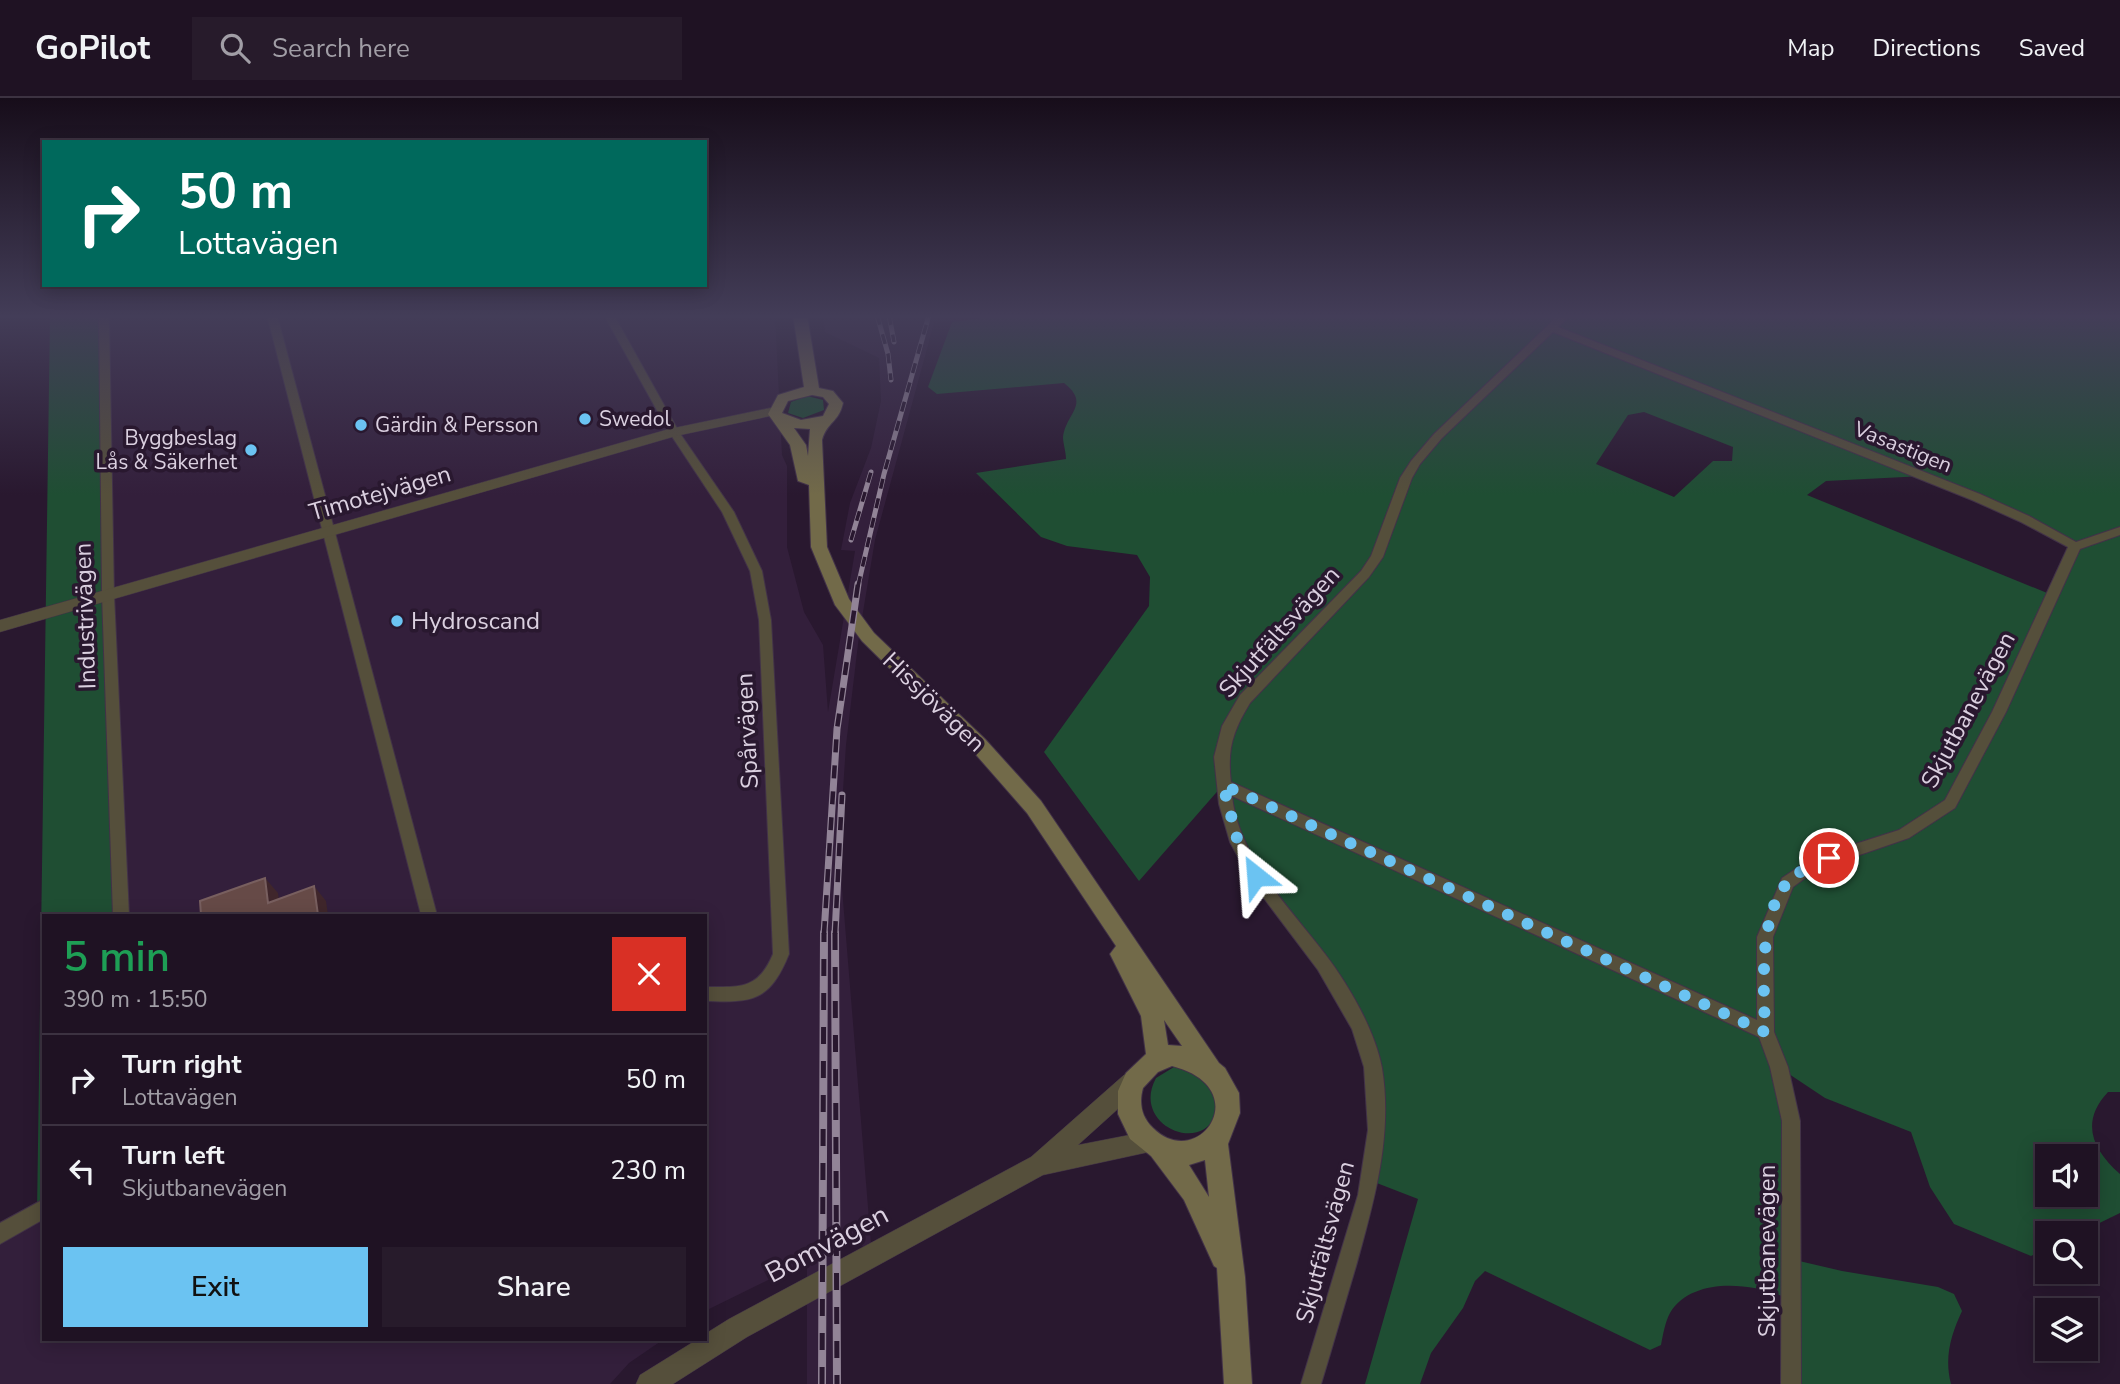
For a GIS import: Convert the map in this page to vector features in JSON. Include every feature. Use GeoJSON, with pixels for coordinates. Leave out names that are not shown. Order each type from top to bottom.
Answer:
{"type":"FeatureCollection","features":[{"type":"Feature","properties":{"kind":"main road"},"geometry":{"type":"LineString","coordinates":[[809,375],[812,391]]}},
{"type":"Feature","properties":{"kind":"main road"},"geometry":{"type":"LineString","coordinates":[[812,391],[828,394],[836,402],[832,414],[819,423],[796,425],[778,416],[779,401],[788,396],[812,391]]}},
{"type":"Feature","properties":{"kind":"main road","name":"Hissjövägen"},"geometry":{"type":"LineString","coordinates":[[778,416],[804,458],[806,481],[817,519]]}},
{"type":"Feature","properties":{"kind":"main road","name":"Hissjövägen"},"geometry":{"type":"LineString","coordinates":[[819,423],[815,440],[819,547],[841,601],[868,637],[1006,773],[1079,872],[1208,1065]]}},
{"type":"Feature","properties":{"kind":"main road","name":"Hissjövägen"},"geometry":{"type":"LineString","coordinates":[[1079,872],[1152,1015],[1158,1058]]}},
{"type":"Feature","properties":{"kind":"main road"},"geometry":{"type":"LineString","coordinates":[[1155,1145],[1175,1152],[1199,1150],[1214,1141],[1224,1130],[1229,1116],[1230,1100],[1222,1080],[1208,1065],[1188,1057],[1158,1058],[1142,1068],[1132,1082],[1128,1097],[1131,1118],[1193,1191],[1232,1277]]}},
{"type":"Feature","properties":{"kind":"main road"},"geometry":{"type":"LineString","coordinates":[[1214,1141],[1232,1277],[1238,1384]]}},
{"type":"Feature","properties":{"kind":"street","name":"Industrivägen"},"geometry":{"type":"LineString","coordinates":[[105,375],[108,594],[121,914]]}},
{"type":"Feature","properties":{"kind":"street"},"geometry":{"type":"LineString","coordinates":[[288,375],[429,914]]}},
{"type":"Feature","properties":{"kind":"street","name":"Spårvägen"},"geometry":{"type":"LineString","coordinates":[[642,375],[674,432],[728,512],[751,555],[765,620],[781,954],[772,977],[750,994],[707,994]]}},
{"type":"Feature","properties":{"kind":"street","name":"Skjutfältsvägen"},"geometry":{"type":"LineString","coordinates":[[1311,1384],[1367,1195],[1377,1130],[1373,1068],[1360,1026],[1324,965],[1256,876],[1238,842],[1223,785],[1222,757],[1229,726],[1245,699],[1365,574],[1385,537],[1406,478],[1421,456],[1504,375]]}},
{"type":"Feature","properties":{"kind":"street","name":"Vasastigen"},"geometry":{"type":"LineString","coordinates":[[1670,375],[1976,497],[2075,546]]}},
{"type":"Feature","properties":{"kind":"street","name":"Timotejvägen"},"geometry":{"type":"LineString","coordinates":[[0,626],[674,432],[778,416]]}},
{"type":"Feature","properties":{"kind":"street"},"geometry":{"type":"LineString","coordinates":[[2075,546],[2120,531]]}},
{"type":"Feature","properties":{"kind":"street","name":"Skjutbanevägen"},"geometry":{"type":"LineString","coordinates":[[1791,1384],[1791,1121],[1779,1067],[1765,1032],[1765,937],[1787,883],[1811,866],[1829,858],[1904,834],[1950,804],[2005,700],[2075,546]]}},
{"type":"Feature","properties":{"kind":"street"},"geometry":{"type":"LineString","coordinates":[[1223,785],[1765,1032]]}},
{"type":"Feature","properties":{"kind":"street","name":"Bomvägen"},"geometry":{"type":"LineString","coordinates":[[649,1384],[738,1328],[1039,1165],[1132,1082]]}},
{"type":"Feature","properties":{"kind":"street","name":"Bomvägen"},"geometry":{"type":"LineString","coordinates":[[1039,1165],[1155,1145]]}},
{"type":"Feature","properties":{"kind":"street"},"geometry":{"type":"LineString","coordinates":[[0,1234],[42,1209]]}},
{"type":"Feature","properties":{"kind":"shaded area"},"geometry":{"type":"Polygon","coordinates":[[[99,375],[778,375],[782,455],[787,466],[787,547],[804,612],[823,645],[828,712],[855,551],[841,550],[850,503],[871,448],[881,401],[880,375],[920,375],[875,540],[859,636],[846,745],[839,851],[872,1256],[855,1239],[837,1247],[839,1384],[807,1384],[807,1261],[707,1310],[707,914],[121,914],[99,375]]]}},
{"type":"Feature","properties":{"kind":"shaded area"},"geometry":{"type":"Polygon","coordinates":[[[42,1209],[42,1341],[661,1341],[629,1363],[610,1384],[0,1384],[0,1234],[42,1209]]]}},
{"type":"Feature","properties":{"kind":"green space"},"geometry":{"type":"Polygon","coordinates":[[[49,375],[106,375],[121,914],[42,914],[42,1209],[37,1213],[49,375]]]}},
{"type":"Feature","properties":{"kind":"green space"},"geometry":{"type":"Polygon","coordinates":[[[932,375],[2120,375],[2120,1092],[2108,1092],[2094,1114],[2092,1125],[2097,1144],[2035,1144],[2035,1207],[2098,1207],[2098,1147],[2120,1174],[2120,1213],[2098,1224],[2098,1221],[2035,1221],[2035,1254],[2031,1256],[1954,1224],[1930,1187],[1911,1132],[1825,1098],[1780,1068],[1791,1121],[1782,1257],[1842,1271],[1938,1287],[1954,1294],[1962,1311],[1950,1346],[1948,1365],[1951,1384],[1791,1384],[1791,1300],[1761,1290],[1726,1286],[1694,1293],[1680,1301],[1670,1313],[1661,1345],[1650,1350],[1485,1271],[1475,1281],[1463,1308],[1431,1353],[1420,1384],[1365,1384],[1418,1199],[1369,1180],[1377,1130],[1360,1026],[1256,876],[1222,786],[1139,881],[1044,752],[1149,606],[1150,577],[1137,555],[1067,546],[1041,537],[976,473],[1066,459],[1063,437],[1076,403],[1072,390],[1064,383],[937,394],[928,387],[932,375]],[[1644,412],[1628,415],[1596,464],[1674,497],[1713,461],[1732,461],[1733,447],[1644,412]],[[1924,476],[1826,481],[1807,495],[2052,595],[2074,547],[1924,476]]]}},
{"type":"Feature","properties":{"kind":"green space"},"geometry":{"type":"Polygon","coordinates":[[[807,396],[823,400],[824,410],[803,418],[788,413],[791,402],[807,396]]]}},
{"type":"Feature","properties":{"kind":"green space"},"geometry":{"type":"Polygon","coordinates":[[[1185,1066],[1218,1094],[1215,1116],[1207,1127],[1196,1133],[1183,1133],[1170,1128],[1159,1120],[1152,1109],[1151,1094],[1156,1078],[1174,1067],[1185,1066]]]}},
{"type":"Feature","properties":{"kind":"building"},"geometry":{"type":"Polygon","coordinates":[[[265,878],[268,903],[314,886],[318,914],[201,914],[200,901],[265,878]]]}},
{"type":"Feature","properties":{"kind":"railway"},"geometry":{"type":"LineString","coordinates":[[890,375],[891,380]]}},
{"type":"Feature","properties":{"kind":"railway"},"geometry":{"type":"LineString","coordinates":[[858,586],[884,474],[912,375]]}},
{"type":"Feature","properties":{"kind":"railway"},"geometry":{"type":"LineString","coordinates":[[851,540],[871,472]]}},
{"type":"Feature","properties":{"kind":"railway"},"geometry":{"type":"LineString","coordinates":[[824,934],[837,729],[858,584]]}},
{"type":"Feature","properties":{"kind":"railway"},"geometry":{"type":"LineString","coordinates":[[835,934],[842,795]]}},
{"type":"Feature","properties":{"kind":"railway"},"geometry":{"type":"LineString","coordinates":[[822,1384],[824,933]]}},
{"type":"Feature","properties":{"kind":"railway"},"geometry":{"type":"LineString","coordinates":[[835,934],[837,1384]]}},
{"type":"Feature","properties":{"kind":"place","name":"Swedol"},"geometry":{"type":"Point","coordinates":[585,419]}},
{"type":"Feature","properties":{"kind":"place","name":"Gärdin & Persson"},"geometry":{"type":"Point","coordinates":[361,425]}},
{"type":"Feature","properties":{"kind":"place","name":"Byggbeslag Lås & Säkerhet"},"geometry":{"type":"Point","coordinates":[251,450]}},
{"type":"Feature","properties":{"kind":"place","name":"Hydroscand"},"geometry":{"type":"Point","coordinates":[397,621]}},
{"type":"Feature","properties":{"kind":"route"},"geometry":{"type":"LineString","coordinates":[[1256,876],[1238,842],[1223,785],[1765,1032],[1765,937],[1787,883],[1811,866],[1829,858]]}}]}
